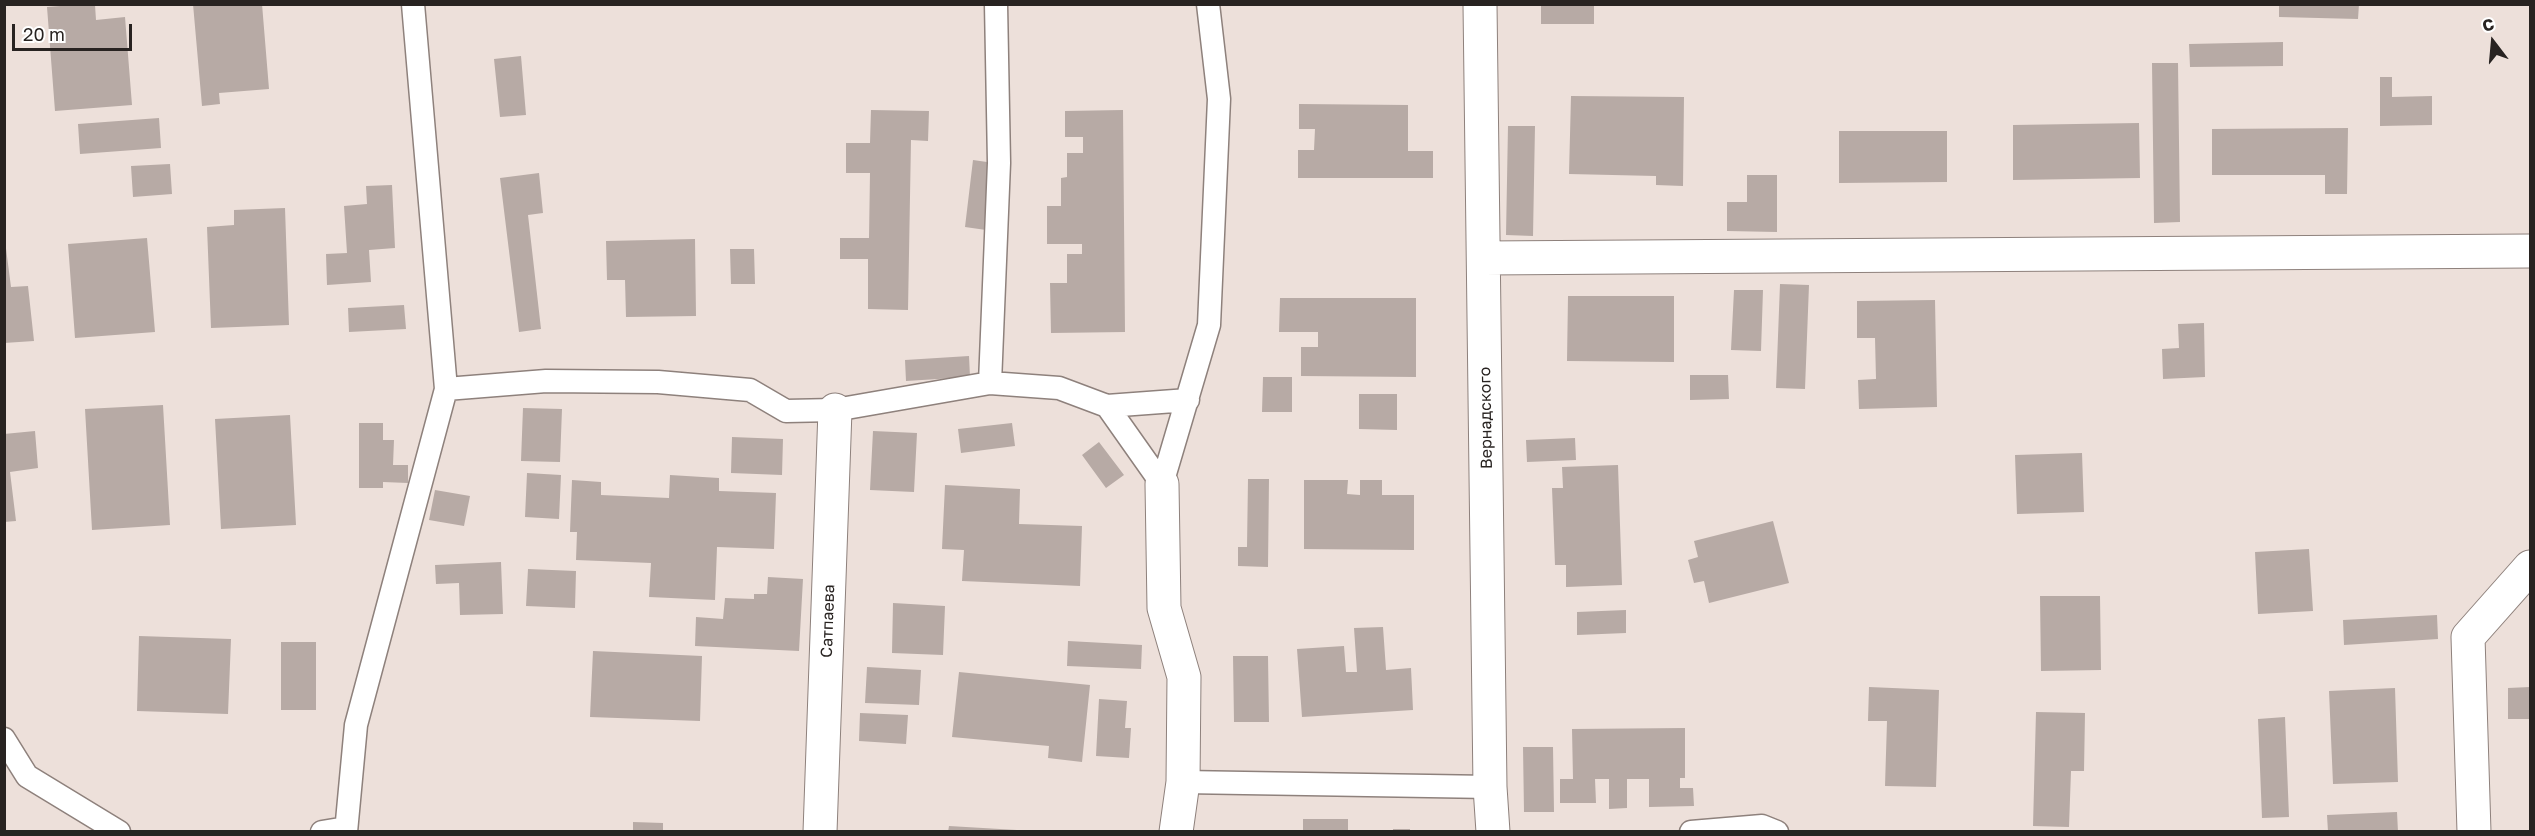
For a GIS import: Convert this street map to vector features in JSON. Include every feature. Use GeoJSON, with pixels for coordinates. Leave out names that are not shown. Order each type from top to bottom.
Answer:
{"type":"FeatureCollection","features":[{"type":"Feature","properties":{"kind":"street","name":"Вернадского"},"geometry":{"type":"LineString","coordinates":[[1480,4],[1490,787],[1493,831]]}},
{"type":"Feature","properties":{"kind":"street"},"geometry":{"type":"LineString","coordinates":[[1484,258],[2530,251]]}},
{"type":"Feature","properties":{"kind":"street","name":"Сатпаева"},"geometry":{"type":"LineString","coordinates":[[820,831],[835,410]]}},
{"type":"Feature","properties":{"kind":"street"},"geometry":{"type":"LineString","coordinates":[[1162,484],[1164,608],[1184,677],[1183,782],[1176,831]]}},
{"type":"Feature","properties":{"kind":"street"},"geometry":{"type":"LineString","coordinates":[[2474,831],[2468,637],[2530,567]]}},
{"type":"Feature","properties":{"kind":"lane"},"geometry":{"type":"LineString","coordinates":[[322,831],[346,830],[356,725],[446,389],[413,4]]}},
{"type":"Feature","properties":{"kind":"lane"},"geometry":{"type":"LineString","coordinates":[[990,383],[999,163],[996,4]]}},
{"type":"Feature","properties":{"kind":"lane"},"geometry":{"type":"LineString","coordinates":[[1162,484],[1209,325],[1220,99],[1208,4]]}},
{"type":"Feature","properties":{"kind":"lane"},"geometry":{"type":"LineString","coordinates":[[446,389],[546,381],[658,382],[750,390],[786,411],[835,410],[990,383],[1059,388],[1107,406],[1188,400]]}},
{"type":"Feature","properties":{"kind":"lane"},"geometry":{"type":"LineString","coordinates":[[1107,406],[1162,484]]}},
{"type":"Feature","properties":{"kind":"lane"},"geometry":{"type":"LineString","coordinates":[[4,739],[27,776],[119,831]]}},
{"type":"Feature","properties":{"kind":"lane"},"geometry":{"type":"LineString","coordinates":[[1183,782],[1490,787]]}},
{"type":"Feature","properties":{"kind":"lane"},"geometry":{"type":"LineString","coordinates":[[1691,831],[1762,826],[1777,831]]}},
{"type":"Feature","properties":{"kind":"building"},"geometry":{"type":"Polygon","coordinates":[[[193,4],[262,4],[269,89],[219,93],[220,104],[202,106],[193,4]]]}},
{"type":"Feature","properties":{"kind":"building"},"geometry":{"type":"Polygon","coordinates":[[[1541,4],[1594,4],[1594,24],[1541,24],[1541,4]]]}},
{"type":"Feature","properties":{"kind":"building"},"geometry":{"type":"Polygon","coordinates":[[[2279,4],[2359,4],[2358,19],[2279,17],[2279,4]]]}},
{"type":"Feature","properties":{"kind":"building"},"geometry":{"type":"Polygon","coordinates":[[[95,5],[96,20],[125,17],[132,105],[55,111],[47,7],[95,5]]]}},
{"type":"Feature","properties":{"kind":"building"},"geometry":{"type":"Polygon","coordinates":[[[2283,42],[2283,66],[2190,67],[2189,44],[2283,42]]]}},
{"type":"Feature","properties":{"kind":"building"},"geometry":{"type":"Polygon","coordinates":[[[521,56],[526,115],[500,117],[494,59],[521,56]]]}},
{"type":"Feature","properties":{"kind":"building"},"geometry":{"type":"Polygon","coordinates":[[[2152,63],[2178,63],[2180,222],[2154,223],[2152,63]]]}},
{"type":"Feature","properties":{"kind":"building"},"geometry":{"type":"Polygon","coordinates":[[[2380,77],[2392,77],[2392,97],[2432,96],[2432,125],[2380,126],[2380,77]]]}},
{"type":"Feature","properties":{"kind":"building"},"geometry":{"type":"Polygon","coordinates":[[[1571,96],[1684,97],[1683,186],[1656,185],[1656,176],[1569,174],[1571,96]]]}},
{"type":"Feature","properties":{"kind":"building"},"geometry":{"type":"Polygon","coordinates":[[[1299,104],[1408,105],[1408,151],[1433,151],[1433,178],[1298,178],[1298,150],[1314,150],[1315,129],[1299,129],[1299,104]]]}},
{"type":"Feature","properties":{"kind":"building"},"geometry":{"type":"Polygon","coordinates":[[[871,110],[929,111],[928,141],[911,140],[908,310],[868,309],[868,259],[840,259],[840,238],[869,238],[870,173],[846,173],[846,143],[870,143],[871,110]]]}},
{"type":"Feature","properties":{"kind":"building"},"geometry":{"type":"Polygon","coordinates":[[[1123,110],[1125,332],[1051,333],[1050,283],[1067,283],[1067,254],[1082,254],[1082,244],[1047,244],[1047,206],[1061,206],[1061,178],[1067,177],[1067,153],[1083,153],[1083,137],[1065,137],[1065,111],[1123,110]]]}},
{"type":"Feature","properties":{"kind":"building"},"geometry":{"type":"Polygon","coordinates":[[[159,118],[161,148],[80,154],[78,124],[159,118]]]}},
{"type":"Feature","properties":{"kind":"building"},"geometry":{"type":"Polygon","coordinates":[[[2139,123],[2140,178],[2013,180],[2013,125],[2139,123]]]}},
{"type":"Feature","properties":{"kind":"building"},"geometry":{"type":"Polygon","coordinates":[[[1508,126],[1535,126],[1533,236],[1506,235],[1508,126]]]}},
{"type":"Feature","properties":{"kind":"building"},"geometry":{"type":"Polygon","coordinates":[[[2348,128],[2347,194],[2325,194],[2325,175],[2212,175],[2212,129],[2348,128]]]}},
{"type":"Feature","properties":{"kind":"building"},"geometry":{"type":"Polygon","coordinates":[[[1839,131],[1947,131],[1947,182],[1839,183],[1839,131]]]}},
{"type":"Feature","properties":{"kind":"building"},"geometry":{"type":"Polygon","coordinates":[[[973,160],[994,163],[986,230],[965,227],[973,160]]]}},
{"type":"Feature","properties":{"kind":"building"},"geometry":{"type":"Polygon","coordinates":[[[170,164],[172,194],[133,197],[131,166],[170,164]]]}},
{"type":"Feature","properties":{"kind":"building"},"geometry":{"type":"Polygon","coordinates":[[[539,173],[543,213],[528,215],[541,329],[519,332],[500,178],[539,173]]]}},
{"type":"Feature","properties":{"kind":"building"},"geometry":{"type":"Polygon","coordinates":[[[1747,175],[1777,175],[1777,232],[1727,231],[1727,202],[1747,202],[1747,175]]]}},
{"type":"Feature","properties":{"kind":"building"},"geometry":{"type":"Polygon","coordinates":[[[392,185],[395,248],[369,250],[371,282],[327,285],[326,254],[347,253],[344,206],[367,204],[366,186],[392,185]]]}},
{"type":"Feature","properties":{"kind":"building"},"geometry":{"type":"Polygon","coordinates":[[[285,208],[289,325],[211,328],[207,227],[234,225],[234,210],[285,208]]]}},
{"type":"Feature","properties":{"kind":"building"},"geometry":{"type":"Polygon","coordinates":[[[4,233],[11,287],[28,286],[34,341],[4,343],[4,233]]]}},
{"type":"Feature","properties":{"kind":"building"},"geometry":{"type":"Polygon","coordinates":[[[147,238],[155,332],[75,338],[68,244],[147,238]]]}},
{"type":"Feature","properties":{"kind":"building"},"geometry":{"type":"Polygon","coordinates":[[[695,239],[696,316],[626,317],[625,280],[607,280],[606,241],[695,239]]]}},
{"type":"Feature","properties":{"kind":"building"},"geometry":{"type":"Polygon","coordinates":[[[730,249],[754,249],[755,284],[731,284],[730,249]]]}},
{"type":"Feature","properties":{"kind":"building"},"geometry":{"type":"Polygon","coordinates":[[[1780,284],[1809,285],[1805,389],[1776,388],[1780,284]]]}},
{"type":"Feature","properties":{"kind":"building"},"geometry":{"type":"Polygon","coordinates":[[[1734,290],[1763,290],[1761,351],[1731,350],[1734,290]]]}},
{"type":"Feature","properties":{"kind":"building"},"geometry":{"type":"Polygon","coordinates":[[[1568,296],[1674,296],[1674,362],[1567,361],[1568,296]]]}},
{"type":"Feature","properties":{"kind":"building"},"geometry":{"type":"Polygon","coordinates":[[[1280,298],[1416,298],[1416,377],[1301,376],[1301,347],[1318,347],[1318,332],[1279,332],[1280,298]]]}},
{"type":"Feature","properties":{"kind":"building"},"geometry":{"type":"Polygon","coordinates":[[[1935,300],[1937,407],[1859,409],[1858,380],[1876,379],[1875,338],[1857,338],[1857,301],[1935,300]]]}},
{"type":"Feature","properties":{"kind":"building"},"geometry":{"type":"Polygon","coordinates":[[[404,305],[406,329],[349,332],[348,308],[404,305]]]}},
{"type":"Feature","properties":{"kind":"building"},"geometry":{"type":"Polygon","coordinates":[[[2204,323],[2205,377],[2163,379],[2162,349],[2179,348],[2178,324],[2204,323]]]}},
{"type":"Feature","properties":{"kind":"building"},"geometry":{"type":"Polygon","coordinates":[[[969,356],[970,377],[906,381],[905,360],[969,356]]]}},
{"type":"Feature","properties":{"kind":"building"},"geometry":{"type":"Polygon","coordinates":[[[1690,375],[1728,375],[1729,399],[1690,400],[1690,375]]]}},
{"type":"Feature","properties":{"kind":"building"},"geometry":{"type":"Polygon","coordinates":[[[1263,377],[1292,377],[1292,412],[1262,412],[1263,377]]]}},
{"type":"Feature","properties":{"kind":"building"},"geometry":{"type":"Polygon","coordinates":[[[1359,394],[1397,394],[1397,430],[1359,429],[1359,394]]]}},
{"type":"Feature","properties":{"kind":"building"},"geometry":{"type":"Polygon","coordinates":[[[163,405],[170,525],[92,530],[85,409],[163,405]]]}},
{"type":"Feature","properties":{"kind":"building"},"geometry":{"type":"Polygon","coordinates":[[[523,408],[562,409],[560,462],[521,461],[523,408]]]}},
{"type":"Feature","properties":{"kind":"building"},"geometry":{"type":"Polygon","coordinates":[[[290,415],[296,525],[221,529],[215,419],[290,415]]]}},
{"type":"Feature","properties":{"kind":"building"},"geometry":{"type":"Polygon","coordinates":[[[359,423],[383,423],[383,440],[394,440],[393,465],[408,465],[408,483],[383,482],[383,488],[359,488],[359,423]]]}},
{"type":"Feature","properties":{"kind":"building"},"geometry":{"type":"Polygon","coordinates":[[[1012,423],[1015,446],[961,453],[958,429],[1012,423]]]}},
{"type":"Feature","properties":{"kind":"building"},"geometry":{"type":"Polygon","coordinates":[[[35,431],[38,468],[10,472],[16,521],[4,522],[4,434],[35,431]]]}},
{"type":"Feature","properties":{"kind":"building"},"geometry":{"type":"Polygon","coordinates":[[[873,431],[917,433],[914,492],[870,490],[873,431]]]}},
{"type":"Feature","properties":{"kind":"building"},"geometry":{"type":"Polygon","coordinates":[[[732,437],[783,439],[782,475],[731,473],[732,437]]]}},
{"type":"Feature","properties":{"kind":"building"},"geometry":{"type":"Polygon","coordinates":[[[1575,438],[1576,460],[1527,462],[1526,440],[1575,438]]]}},
{"type":"Feature","properties":{"kind":"building"},"geometry":{"type":"Polygon","coordinates":[[[1099,442],[1124,475],[1106,488],[1082,455],[1099,442]]]}},
{"type":"Feature","properties":{"kind":"building"},"geometry":{"type":"Polygon","coordinates":[[[2082,453],[2084,512],[2017,514],[2015,455],[2082,453]]]}},
{"type":"Feature","properties":{"kind":"building"},"geometry":{"type":"Polygon","coordinates":[[[1618,465],[1622,585],[1566,587],[1566,565],[1555,565],[1552,488],[1563,488],[1562,467],[1618,465]]]}},
{"type":"Feature","properties":{"kind":"building"},"geometry":{"type":"Polygon","coordinates":[[[527,473],[561,475],[559,519],[525,517],[527,473]]]}},
{"type":"Feature","properties":{"kind":"building"},"geometry":{"type":"Polygon","coordinates":[[[670,475],[719,478],[719,491],[776,493],[774,549],[717,547],[715,600],[649,597],[651,563],[576,560],[577,532],[570,532],[572,480],[601,482],[601,495],[669,498],[670,475]]]}},
{"type":"Feature","properties":{"kind":"building"},"geometry":{"type":"Polygon","coordinates":[[[1248,479],[1269,479],[1268,567],[1238,566],[1238,547],[1247,547],[1248,479]]]}},
{"type":"Feature","properties":{"kind":"building"},"geometry":{"type":"Polygon","coordinates":[[[1304,480],[1348,480],[1347,494],[1360,495],[1360,480],[1382,480],[1382,495],[1414,495],[1414,550],[1304,549],[1304,480]]]}},
{"type":"Feature","properties":{"kind":"building"},"geometry":{"type":"Polygon","coordinates":[[[945,485],[1020,489],[1019,524],[1082,526],[1080,586],[962,581],[964,550],[942,549],[945,485]]]}},
{"type":"Feature","properties":{"kind":"building"},"geometry":{"type":"Polygon","coordinates":[[[435,490],[470,496],[464,526],[429,520],[435,490]]]}},
{"type":"Feature","properties":{"kind":"building"},"geometry":{"type":"Polygon","coordinates":[[[1773,521],[1789,583],[1709,603],[1704,581],[1694,583],[1688,560],[1698,557],[1694,541],[1773,521]]]}},
{"type":"Feature","properties":{"kind":"building"},"geometry":{"type":"Polygon","coordinates":[[[2309,549],[2313,611],[2258,614],[2255,552],[2309,549]]]}},
{"type":"Feature","properties":{"kind":"building"},"geometry":{"type":"Polygon","coordinates":[[[501,562],[503,614],[460,615],[459,583],[436,584],[435,565],[501,562]]]}},
{"type":"Feature","properties":{"kind":"building"},"geometry":{"type":"Polygon","coordinates":[[[528,569],[576,571],[575,608],[526,606],[528,569]]]}},
{"type":"Feature","properties":{"kind":"building"},"geometry":{"type":"Polygon","coordinates":[[[768,577],[803,579],[799,651],[695,646],[696,617],[723,619],[725,598],[754,599],[754,594],[767,594],[768,577]]]}},
{"type":"Feature","properties":{"kind":"building"},"geometry":{"type":"Polygon","coordinates":[[[2040,596],[2100,596],[2101,670],[2041,671],[2040,596]]]}},
{"type":"Feature","properties":{"kind":"building"},"geometry":{"type":"Polygon","coordinates":[[[893,603],[945,606],[943,655],[892,653],[893,603]]]}},
{"type":"Feature","properties":{"kind":"building"},"geometry":{"type":"Polygon","coordinates":[[[1626,610],[1626,633],[1577,635],[1577,612],[1626,610]]]}},
{"type":"Feature","properties":{"kind":"building"},"geometry":{"type":"Polygon","coordinates":[[[2437,615],[2438,639],[2344,645],[2343,620],[2437,615]]]}},
{"type":"Feature","properties":{"kind":"building"},"geometry":{"type":"Polygon","coordinates":[[[1383,627],[1386,670],[1411,668],[1413,710],[1302,717],[1297,649],[1344,646],[1346,672],[1357,672],[1354,628],[1383,627]]]}},
{"type":"Feature","properties":{"kind":"building"},"geometry":{"type":"Polygon","coordinates":[[[139,636],[231,639],[228,714],[137,711],[139,636]]]}},
{"type":"Feature","properties":{"kind":"building"},"geometry":{"type":"Polygon","coordinates":[[[1068,641],[1142,645],[1141,669],[1067,666],[1068,641]]]}},
{"type":"Feature","properties":{"kind":"building"},"geometry":{"type":"Polygon","coordinates":[[[281,642],[316,642],[316,710],[281,710],[281,642]]]}},
{"type":"Feature","properties":{"kind":"building"},"geometry":{"type":"Polygon","coordinates":[[[593,651],[702,656],[700,721],[590,717],[593,651]]]}},
{"type":"Feature","properties":{"kind":"building"},"geometry":{"type":"Polygon","coordinates":[[[1233,656],[1268,656],[1269,722],[1234,722],[1233,656]]]}},
{"type":"Feature","properties":{"kind":"building"},"geometry":{"type":"Polygon","coordinates":[[[867,667],[921,670],[919,705],[865,703],[867,667]]]}},
{"type":"Feature","properties":{"kind":"building"},"geometry":{"type":"Polygon","coordinates":[[[959,672],[1090,685],[1082,762],[1048,758],[1049,746],[952,737],[959,672]]]}},
{"type":"Feature","properties":{"kind":"building"},"geometry":{"type":"Polygon","coordinates":[[[1869,687],[1939,690],[1936,787],[1885,786],[1887,721],[1868,721],[1869,687]]]}},
{"type":"Feature","properties":{"kind":"building"},"geometry":{"type":"Polygon","coordinates":[[[2530,687],[2530,719],[2508,719],[2508,688],[2530,687]]]}},
{"type":"Feature","properties":{"kind":"building"},"geometry":{"type":"Polygon","coordinates":[[[2395,688],[2398,782],[2333,784],[2329,691],[2395,688]]]}},
{"type":"Feature","properties":{"kind":"building"},"geometry":{"type":"Polygon","coordinates":[[[1099,699],[1127,701],[1125,728],[1131,728],[1129,758],[1096,756],[1099,699]]]}},
{"type":"Feature","properties":{"kind":"building"},"geometry":{"type":"Polygon","coordinates":[[[2036,712],[2085,713],[2084,771],[2071,771],[2069,827],[2033,826],[2036,712]]]}},
{"type":"Feature","properties":{"kind":"building"},"geometry":{"type":"Polygon","coordinates":[[[860,713],[908,715],[906,744],[859,741],[860,713]]]}},
{"type":"Feature","properties":{"kind":"building"},"geometry":{"type":"Polygon","coordinates":[[[2285,717],[2289,817],[2262,818],[2258,719],[2285,717]]]}},
{"type":"Feature","properties":{"kind":"building"},"geometry":{"type":"Polygon","coordinates":[[[1685,728],[1685,778],[1680,778],[1680,788],[1693,788],[1694,806],[1649,807],[1649,779],[1627,779],[1627,808],[1609,809],[1609,779],[1595,779],[1596,803],[1560,803],[1560,779],[1573,779],[1572,729],[1685,728]]]}},
{"type":"Feature","properties":{"kind":"building"},"geometry":{"type":"Polygon","coordinates":[[[1523,747],[1553,747],[1554,812],[1524,812],[1523,747]]]}},
{"type":"Feature","properties":{"kind":"building"},"geometry":{"type":"Polygon","coordinates":[[[2397,812],[2398,832],[2328,832],[2327,815],[2397,812]]]}},
{"type":"Feature","properties":{"kind":"building"},"geometry":{"type":"Polygon","coordinates":[[[1303,819],[1348,819],[1348,832],[1303,832],[1303,819]]]}},
{"type":"Feature","properties":{"kind":"building"},"geometry":{"type":"Polygon","coordinates":[[[633,822],[663,823],[663,832],[633,832],[633,822]]]}},
{"type":"Feature","properties":{"kind":"building"},"geometry":{"type":"Polygon","coordinates":[[[949,826],[1017,830],[1017,832],[948,832],[949,826]]]}},
{"type":"Feature","properties":{"kind":"building"},"geometry":{"type":"Polygon","coordinates":[[[1393,829],[1410,829],[1410,832],[1393,832],[1393,829]]]}}]}
